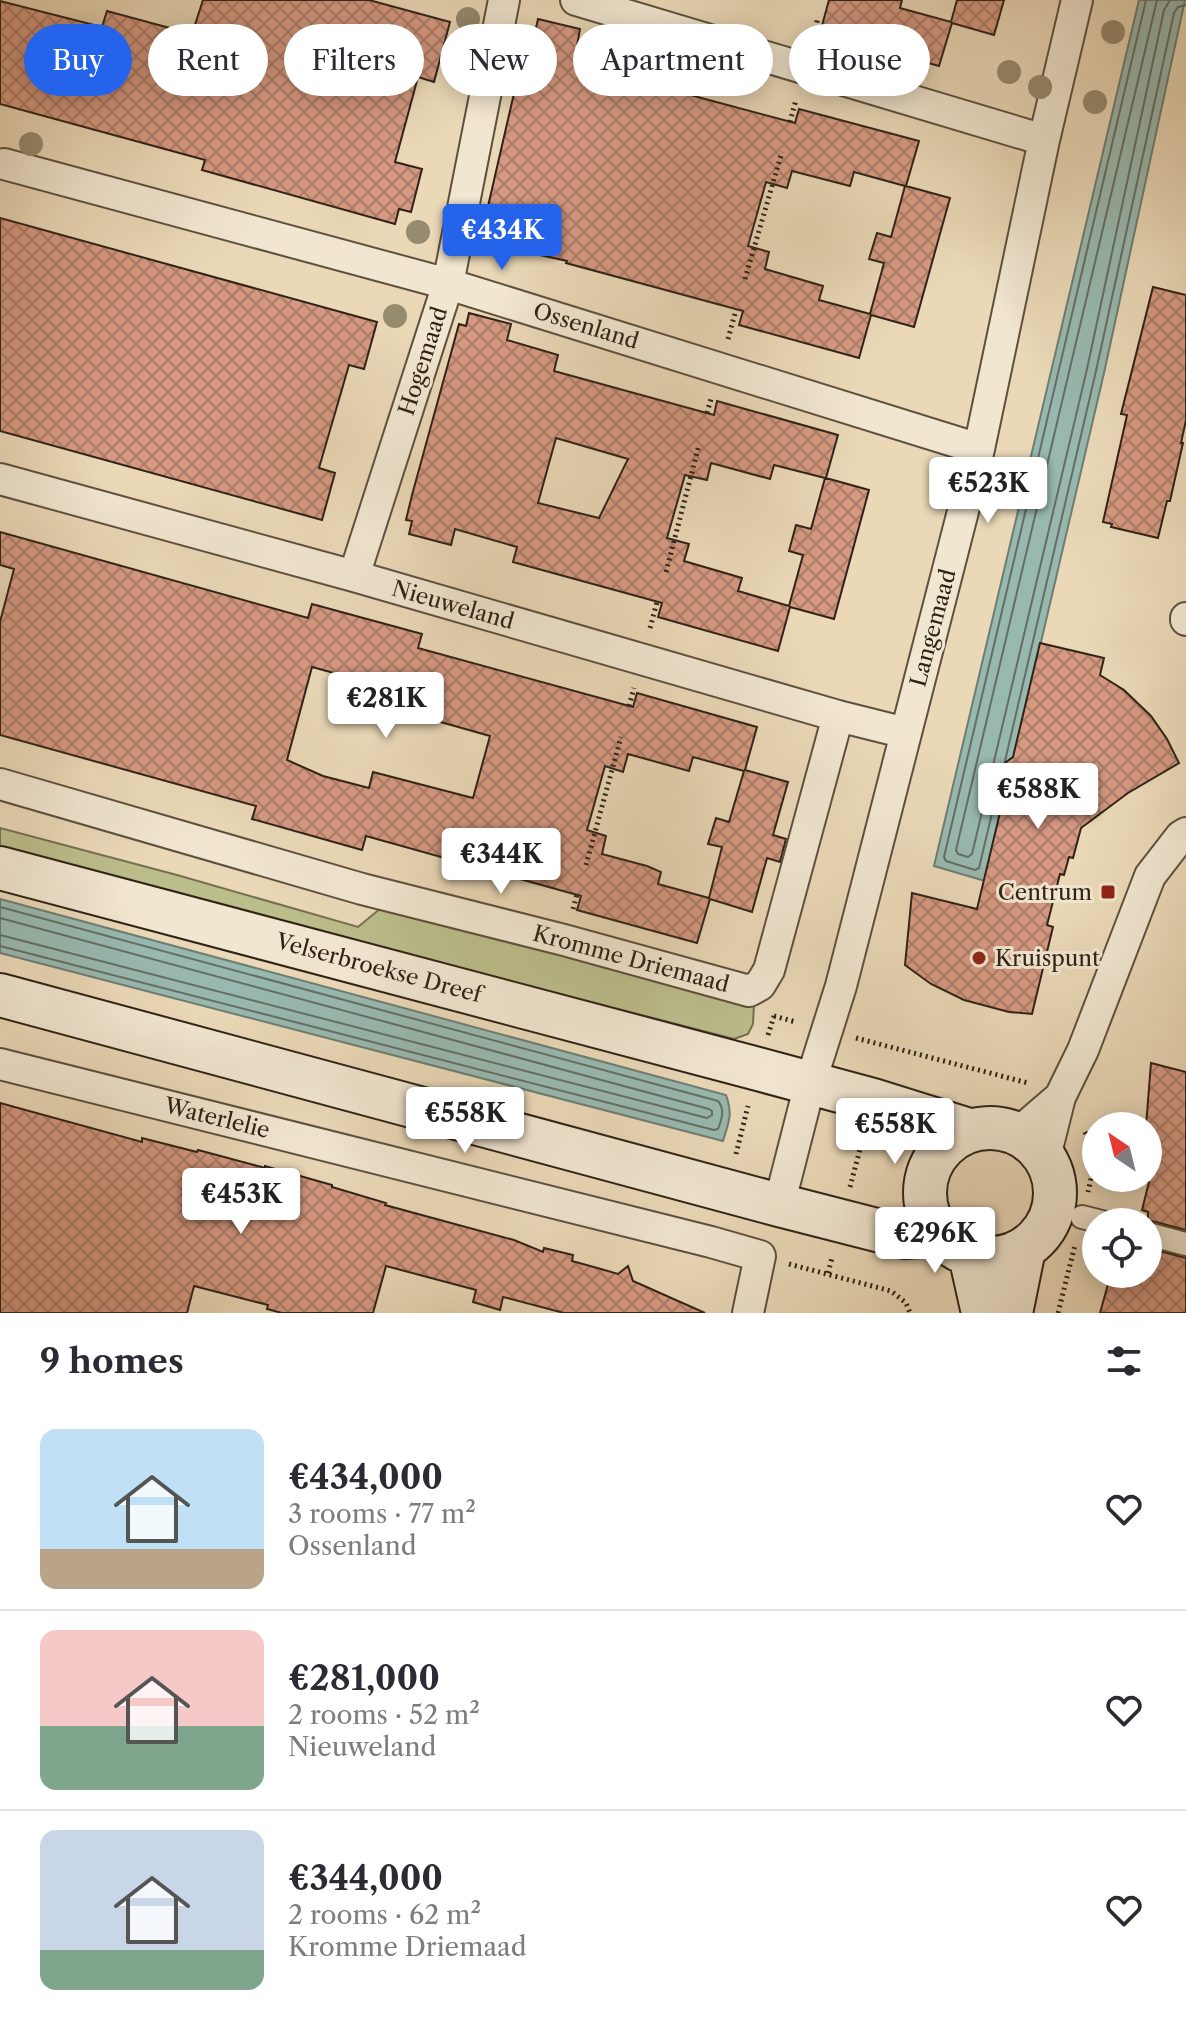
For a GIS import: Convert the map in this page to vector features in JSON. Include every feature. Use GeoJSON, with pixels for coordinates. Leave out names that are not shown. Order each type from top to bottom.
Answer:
{"type":"FeatureCollection","features":[{"type":"Feature","properties":{"kind":"main road","name":"Velserbroekse Dreef"},"geometry":{"type":"LineString","coordinates":[[0,868],[873,1100],[969,1130]]}},
{"type":"Feature","properties":{"kind":"main road"},"geometry":{"type":"LineString","coordinates":[[0,995],[779,1205],[904,1237],[955,1245],[988,1258],[1007,1256],[1024,1249],[1037,1238],[1054,1207],[1055,1190],[1052,1172],[1032,1145],[994,1127],[969,1130],[953,1138],[929,1166],[924,1184],[924,1202],[930,1220],[955,1245],[983,1313]]}},
{"type":"Feature","properties":{"kind":"main road"},"geometry":{"type":"LineString","coordinates":[[1011,1313],[1024,1249]]}},
{"type":"Feature","properties":{"kind":"street","name":"Hogemaad"},"geometry":{"type":"LineString","coordinates":[[354,576],[448,284],[504,0]]}},
{"type":"Feature","properties":{"kind":"street"},"geometry":{"type":"LineString","coordinates":[[576,0],[1044,140]]}},
{"type":"Feature","properties":{"kind":"street","name":"Langemaad"},"geometry":{"type":"LineString","coordinates":[[779,1205],[810,1084],[841,986],[979,449],[1077,0]]}},
{"type":"Feature","properties":{"kind":"street","name":"Ossenland"},"geometry":{"type":"LineString","coordinates":[[4,164],[448,284],[979,449]]}},
{"type":"Feature","properties":{"kind":"street","name":"Nieuweland"},"geometry":{"type":"LineString","coordinates":[[0,479],[906,733]]}},
{"type":"Feature","properties":{"kind":"street","name":"Kromme Driemaad"},"geometry":{"type":"LineString","coordinates":[[0,784],[362,889],[749,991],[760,985],[769,970],[838,716]]}},
{"type":"Feature","properties":{"kind":"street"},"geometry":{"type":"LineString","coordinates":[[1032,1145],[1083,1050],[1150,876],[1186,833]]}},
{"type":"Feature","properties":{"kind":"street","name":"Waterlelie"},"geometry":{"type":"LineString","coordinates":[[0,1064],[760,1256]]}},
{"type":"Feature","properties":{"kind":"street"},"geometry":{"type":"LineString","coordinates":[[1162,1238],[1186,1244]]}},
{"type":"Feature","properties":{"kind":"street"},"geometry":{"type":"LineString","coordinates":[[748,1313],[760,1256]]}},
{"type":"Feature","properties":{"kind":"path"},"geometry":{"type":"LineString","coordinates":[[745,279],[782,152]]}},
{"type":"Feature","properties":{"kind":"path"},"geometry":{"type":"LineString","coordinates":[[666,572],[699,445]]}},
{"type":"Feature","properties":{"kind":"path"},"geometry":{"type":"LineString","coordinates":[[586,865],[621,737]]}},
{"type":"Feature","properties":{"kind":"path"},"geometry":{"type":"LineString","coordinates":[[726,1191],[774,1016],[1023,1081],[1060,1097]]}},
{"type":"Feature","properties":{"kind":"path"},"geometry":{"type":"LineString","coordinates":[[828,1273],[886,1046]]}},
{"type":"Feature","properties":{"kind":"path"},"geometry":{"type":"LineString","coordinates":[[760,1256],[891,1291],[906,1303],[910,1313]]}},
{"type":"Feature","properties":{"kind":"green space"},"geometry":{"type":"Polygon","coordinates":[[[0,828],[358,927],[387,903],[754,1004],[753,1024],[748,1034],[734,1039],[0,849],[0,828]]]}},
{"type":"Feature","properties":{"kind":"water"},"geometry":{"type":"Polygon","coordinates":[[[1139,0],[1185,0],[1104,373],[985,881],[934,866],[1139,0]]]}},
{"type":"Feature","properties":{"kind":"water"},"geometry":{"type":"Polygon","coordinates":[[[0,899],[726,1095],[730,1113],[723,1141],[0,953],[0,899]]]}},
{"type":"Feature","properties":{"kind":"building"},"geometry":{"type":"Polygon","coordinates":[[[203,0],[369,0],[450,22],[440,24],[440,60],[434,82],[424,79],[424,24],[284,24],[284,96],[413,96],[395,162],[422,169],[411,212],[399,209],[395,224],[202,170],[205,160],[0,104],[0,1],[90,24],[24,24],[24,96],[132,96],[132,24],[103,24],[107,11],[155,24],[148,24],[148,96],[268,96],[268,24],[195,24],[203,0]]]}},
{"type":"Feature","properties":{"kind":"building"},"geometry":{"type":"Polygon","coordinates":[[[829,0],[902,0],[900,8],[951,22],[957,0],[1004,0],[994,35],[952,23],[939,66],[930,64],[930,24],[822,24],[829,0]]]}},
{"type":"Feature","properties":{"kind":"building"},"geometry":{"type":"Polygon","coordinates":[[[538,19],[573,27],[573,96],[694,96],[795,123],[799,109],[919,141],[906,186],[950,198],[914,327],[871,315],[859,358],[739,325],[743,311],[567,261],[486,243],[490,230],[483,228],[513,96],[557,96],[557,24],[537,24],[538,19]],[[792,171],[787,188],[766,182],[748,246],[769,252],[765,269],[823,286],[819,300],[870,314],[884,263],[869,259],[877,233],[891,237],[905,186],[854,172],[850,186],[792,171]]]}},
{"type":"Feature","properties":{"kind":"building"},"geometry":{"type":"Polygon","coordinates":[[[0,218],[377,322],[364,369],[349,365],[319,468],[335,473],[322,520],[0,431],[0,218]]]}},
{"type":"Feature","properties":{"kind":"building"},"geometry":{"type":"Polygon","coordinates":[[[1153,287],[1186,295],[1186,420],[1170,501],[1167,501],[1158,538],[1111,527],[1112,524],[1103,522],[1127,415],[1121,414],[1153,287]]]}},
{"type":"Feature","properties":{"kind":"building"},"geometry":{"type":"Polygon","coordinates":[[[469,313],[511,324],[507,340],[558,355],[554,371],[714,415],[717,401],[838,435],[826,478],[869,490],[834,619],[790,607],[778,651],[658,617],[662,603],[513,562],[517,547],[455,529],[451,545],[409,534],[412,521],[406,520],[412,495],[459,324],[466,326],[469,313]],[[556,438],[538,503],[599,518],[628,459],[556,438]],[[711,463],[707,480],[685,475],[667,538],[689,544],[684,561],[742,578],[738,591],[789,606],[803,555],[789,551],[796,525],[811,529],[825,478],[774,465],[770,479],[711,463]]]}},
{"type":"Feature","properties":{"kind":"building"},"geometry":{"type":"Polygon","coordinates":[[[0,532],[308,618],[312,604],[422,634],[418,648],[633,707],[637,693],[757,727],[745,770],[788,782],[773,835],[786,839],[780,862],[767,858],[752,912],[710,899],[697,943],[577,910],[581,896],[366,836],[362,850],[252,819],[256,806],[0,735],[0,622],[14,569],[0,565],[0,532]],[[312,667],[287,760],[323,776],[369,788],[373,772],[473,798],[490,736],[391,708],[396,690],[312,667]],[[628,754],[623,772],[605,766],[587,830],[606,836],[602,854],[661,872],[658,884],[709,898],[722,847],[708,844],[716,818],[729,822],[744,771],[693,757],[689,771],[628,754]]]}},
{"type":"Feature","properties":{"kind":"building"},"geometry":{"type":"Polygon","coordinates":[[[1040,643],[1104,658],[1100,675],[1124,690],[1151,716],[1179,763],[1128,793],[1081,828],[1073,858],[1069,857],[1064,875],[1060,874],[1047,925],[1053,927],[1032,1014],[1009,1012],[964,1000],[931,984],[905,965],[912,893],[977,909],[1008,779],[1002,765],[1013,757],[1040,643]]]}},
{"type":"Feature","properties":{"kind":"building"},"geometry":{"type":"Polygon","coordinates":[[[1151,1063],[1186,1072],[1186,1230],[1162,1224],[1162,1208],[1142,1208],[1146,1192],[1162,1192],[1162,1112],[1147,1112],[1151,1063]]]}},
{"type":"Feature","properties":{"kind":"building"},"geometry":{"type":"Polygon","coordinates":[[[0,1103],[142,1142],[142,1138],[265,1166],[332,1185],[385,1205],[514,1240],[543,1252],[544,1248],[573,1255],[572,1261],[618,1274],[628,1266],[633,1281],[705,1313],[564,1313],[503,1297],[500,1310],[473,1302],[476,1290],[386,1266],[373,1313],[282,1313],[267,1309],[268,1305],[194,1286],[187,1313],[0,1313],[0,1103]]]}},
{"type":"Feature","properties":{"kind":"building"},"geometry":{"type":"Polygon","coordinates":[[[1162,1252],[1186,1258],[1186,1313],[1100,1313],[1107,1288],[1162,1288],[1162,1252]]]}},
{"type":"Feature","properties":{"kind":"place","name":"Centrum"},"geometry":{"type":"Point","coordinates":[1108,892]}},
{"type":"Feature","properties":{"kind":"place","name":"Kruispunt"},"geometry":{"type":"Point","coordinates":[979,958]}}]}
